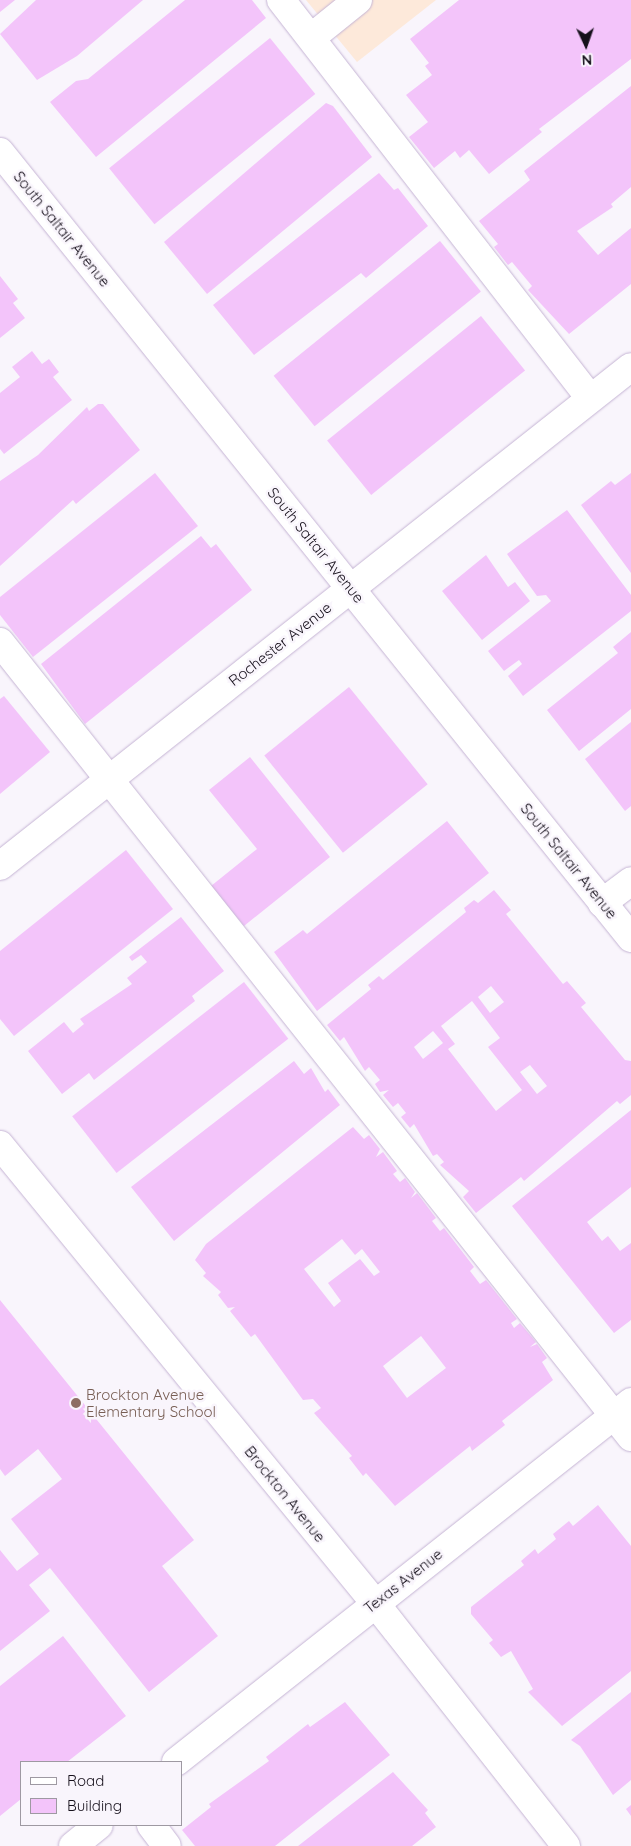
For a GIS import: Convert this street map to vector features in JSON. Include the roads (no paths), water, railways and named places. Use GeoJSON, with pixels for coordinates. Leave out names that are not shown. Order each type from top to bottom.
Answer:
{"type":"FeatureCollection","features":[{"type":"Feature","properties":{"kind":"street"},"geometry":{"type":"LineString","coordinates":[[281,0],[312,37],[590,398]]}},
{"type":"Feature","properties":{"kind":"street"},"geometry":{"type":"LineString","coordinates":[[312,37],[358,0]]}},
{"type":"Feature","properties":{"kind":"street","name":"South Saltair Avenue"},"geometry":{"type":"LineString","coordinates":[[0,152],[631,938]]}},
{"type":"Feature","properties":{"kind":"street","name":"Rochester Avenue"},"geometry":{"type":"LineString","coordinates":[[0,866],[631,367]]}},
{"type":"Feature","properties":{"kind":"street"},"geometry":{"type":"LineString","coordinates":[[0,642],[107,780],[623,1409],[631,1437]]}},
{"type":"Feature","properties":{"kind":"street"},"geometry":{"type":"LineString","coordinates":[[602,903],[631,881]]}},
{"type":"Feature","properties":{"kind":"street","name":"Brockton Avenue"},"geometry":{"type":"LineString","coordinates":[[0,1145],[376,1603],[566,1846]]}},
{"type":"Feature","properties":{"kind":"street","name":"Texas Avenue"},"geometry":{"type":"LineString","coordinates":[[177,1761],[623,1409]]}},
{"type":"Feature","properties":{"kind":"street"},"geometry":{"type":"LineString","coordinates":[[73,1846],[98,1826]]}},
{"type":"Feature","properties":{"kind":"street"},"geometry":{"type":"LineString","coordinates":[[152,1826],[167,1846]]}},
{"type":"Feature","properties":{"kind":"place","name":"Brockton Avenue Elementary School"},"geometry":{"type":"Point","coordinates":[76,1403]}}]}
